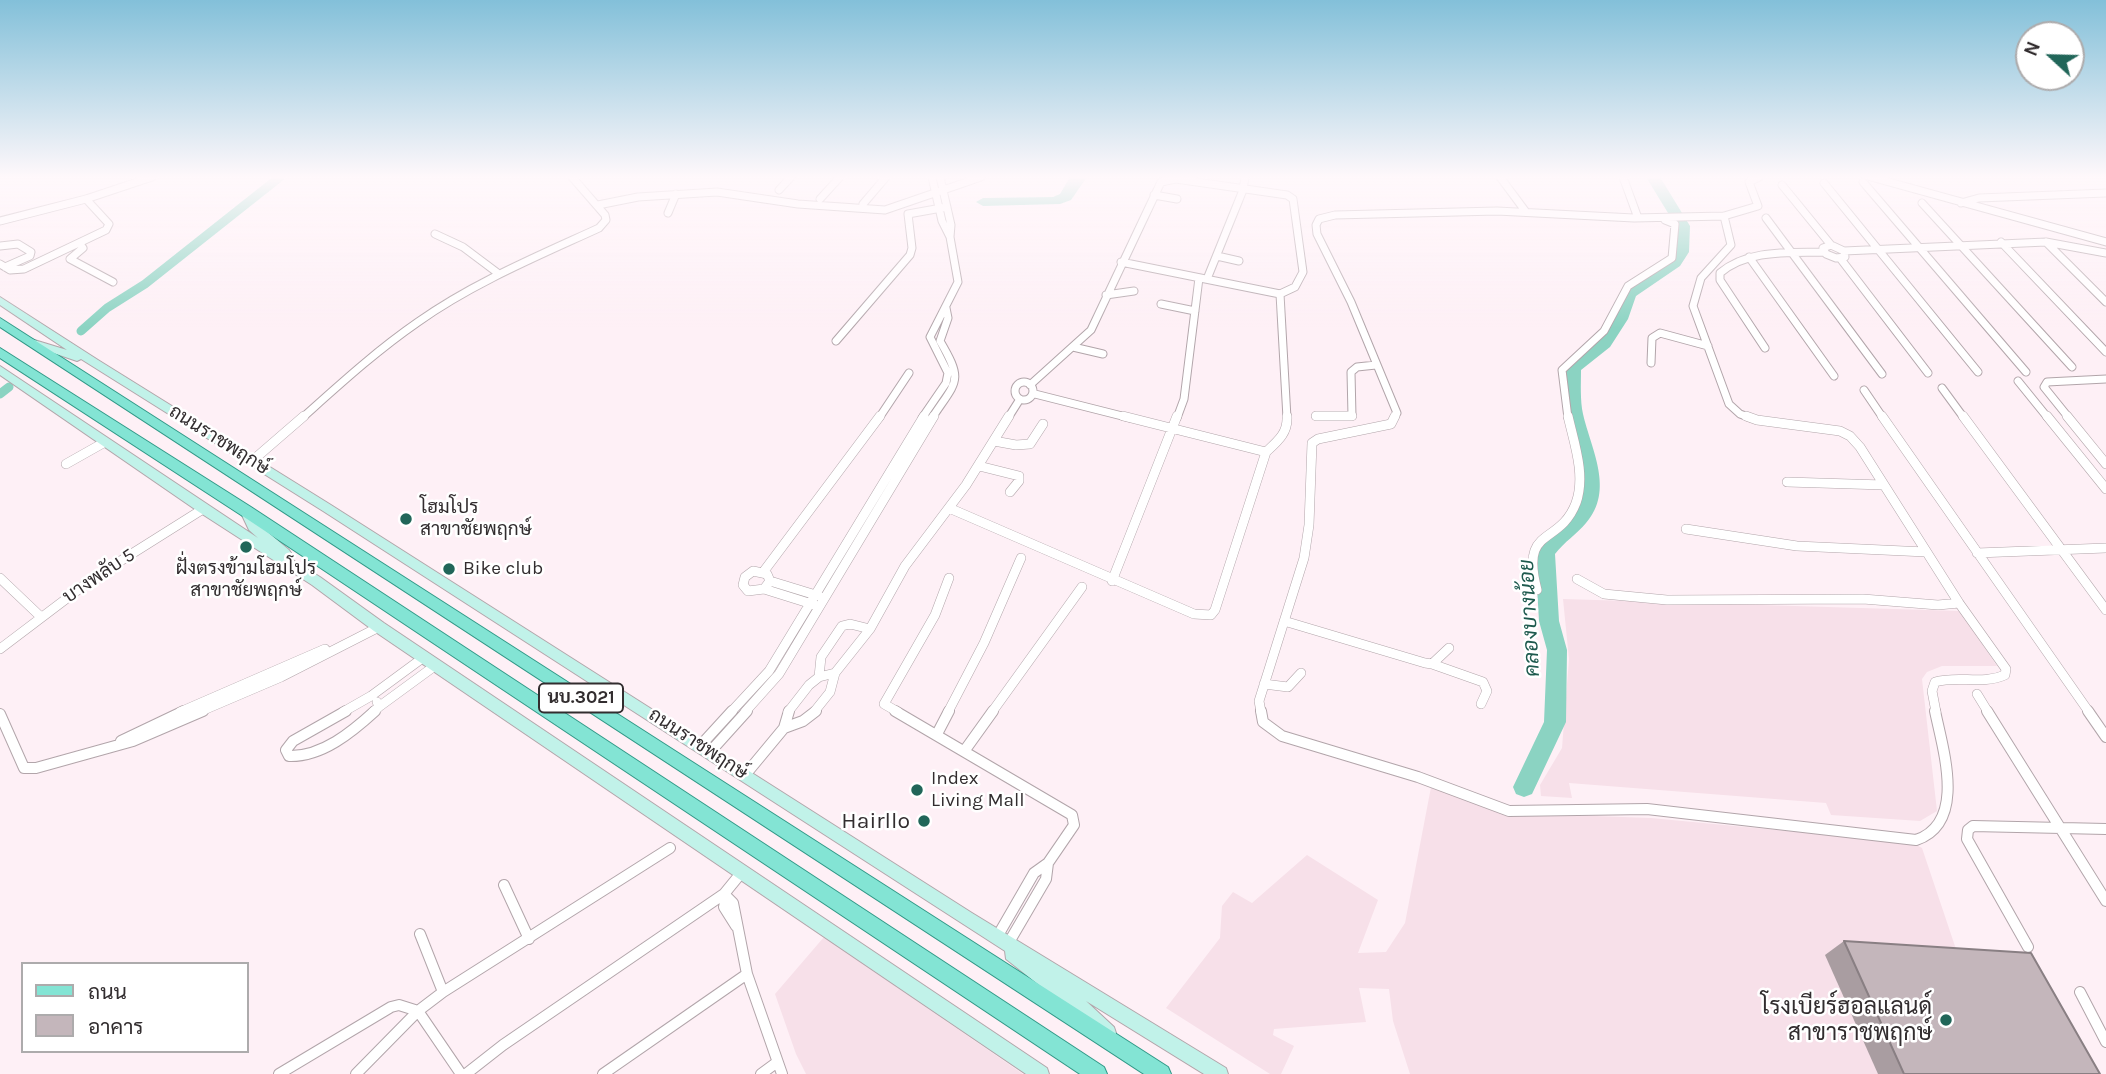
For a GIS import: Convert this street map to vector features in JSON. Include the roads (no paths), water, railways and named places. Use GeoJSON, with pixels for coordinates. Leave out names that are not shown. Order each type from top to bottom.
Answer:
{"type":"FeatureCollection","features":[{"type":"Feature","properties":{"kind":"main road","name":"ถนนราชพฤกษ์"},"geometry":{"type":"LineString","coordinates":[[0,300],[94,363],[999,938],[1220,1074]]}},
{"type":"Feature","properties":{"kind":"main road","name":"ถนนราชพฤกษ์"},"geometry":{"type":"LineString","coordinates":[[0,322],[1161,1074]]}},
{"type":"Feature","properties":{"kind":"main road"},"geometry":{"type":"LineString","coordinates":[[27,341],[94,363]]}},
{"type":"Feature","properties":{"kind":"main road","name":"นบ.3021"},"geometry":{"type":"LineString","coordinates":[[0,352],[246,511],[1097,1074]]}},
{"type":"Feature","properties":{"kind":"main road"},"geometry":{"type":"LineString","coordinates":[[2,371],[53,387]]}},
{"type":"Feature","properties":{"kind":"main road","name":"นบ.3021"},"geometry":{"type":"LineString","coordinates":[[2,371],[1041,1074]]}},
{"type":"Feature","properties":{"kind":"main road"},"geometry":{"type":"LineString","coordinates":[[246,511],[253,527],[300,563],[316,581]]}},
{"type":"Feature","properties":{"kind":"main road"},"geometry":{"type":"LineString","coordinates":[[999,938],[1092,1016],[1122,1048]]}},
{"type":"Feature","properties":{"kind":"street"},"geometry":{"type":"LineString","coordinates":[[3,266],[15,271],[24,269],[80,244],[109,227]]}},
{"type":"Feature","properties":{"kind":"street"},"geometry":{"type":"LineString","coordinates":[[252,461],[383,347],[433,311],[499,274],[600,227]]}},
{"type":"Feature","properties":{"kind":"street"},"geometry":{"type":"LineString","coordinates":[[836,341],[911,255],[910,227]]}},
{"type":"Feature","properties":{"kind":"street"},"geometry":{"type":"LineString","coordinates":[[705,749],[774,673],[909,446],[957,379],[956,368],[945,359],[940,341],[948,318],[946,308],[958,282],[946,227]]}},
{"type":"Feature","properties":{"kind":"street"},"geometry":{"type":"LineString","coordinates":[[950,237],[951,227]]}},
{"type":"Feature","properties":{"kind":"street"},"geometry":{"type":"LineString","coordinates":[[1030,385],[1091,330],[1138,227]]}},
{"type":"Feature","properties":{"kind":"street"},"geometry":{"type":"LineString","coordinates":[[1112,581],[1184,399],[1195,311],[1203,279],[1217,256],[1228,227]]}},
{"type":"Feature","properties":{"kind":"street"},"geometry":{"type":"LineString","coordinates":[[1121,262],[1280,294],[1295,287],[1303,272],[1297,227]]}},
{"type":"Feature","properties":{"kind":"street"},"geometry":{"type":"LineString","coordinates":[[1316,227],[1351,302],[1396,409],[1397,418],[1391,424],[1318,439],[1312,443],[1309,525],[1304,558],[1258,707],[1263,722],[1273,731],[1315,748],[1418,777],[1509,811],[1647,809],[1916,840],[1930,836],[1945,813],[1946,786],[1932,691],[1935,682],[1954,678],[1998,679],[2005,675],[2006,669],[1959,603],[1860,447],[1850,436],[1840,431],[1757,420],[1729,404],[1695,313],[1694,299],[1706,271],[1731,246],[1727,227]]}},
{"type":"Feature","properties":{"kind":"street"},"geometry":{"type":"LineString","coordinates":[[1537,590],[1531,561],[1535,546],[1540,538],[1572,512],[1580,481],[1563,399],[1562,370],[1604,331],[1624,289],[1672,258],[1675,227]]}},
{"type":"Feature","properties":{"kind":"street"},"geometry":{"type":"LineString","coordinates":[[1773,227],[1882,374]]}},
{"type":"Feature","properties":{"kind":"street"},"geometry":{"type":"LineString","coordinates":[[1816,227],[1842,255],[1928,373]]}},
{"type":"Feature","properties":{"kind":"street"},"geometry":{"type":"LineString","coordinates":[[1859,227],[1978,372]]}},
{"type":"Feature","properties":{"kind":"street"},"geometry":{"type":"LineString","coordinates":[[1902,227],[2026,372]]}},
{"type":"Feature","properties":{"kind":"street"},"geometry":{"type":"LineString","coordinates":[[1946,227],[2071,367]]}},
{"type":"Feature","properties":{"kind":"street"},"geometry":{"type":"LineString","coordinates":[[2048,227],[2106,243]]}},
{"type":"Feature","properties":{"kind":"street"},"geometry":{"type":"LineString","coordinates":[[435,234],[463,247],[499,274]]}},
{"type":"Feature","properties":{"kind":"street"},"geometry":{"type":"LineString","coordinates":[[2001,242],[2106,352]]}},
{"type":"Feature","properties":{"kind":"street"},"geometry":{"type":"LineString","coordinates":[[1765,348],[1719,276],[1732,263],[1749,257],[1824,252],[1842,255],[1876,248],[2001,242],[2046,242],[2104,253]]}},
{"type":"Feature","properties":{"kind":"street"},"geometry":{"type":"LineString","coordinates":[[2046,242],[2106,302]]}},
{"type":"Feature","properties":{"kind":"street"},"geometry":{"type":"LineString","coordinates":[[0,246],[18,244],[31,252],[30,256],[3,266]]}},
{"type":"Feature","properties":{"kind":"street"},"geometry":{"type":"LineString","coordinates":[[80,244],[83,248],[70,260],[113,282]]}},
{"type":"Feature","properties":{"kind":"street"},"geometry":{"type":"LineString","coordinates":[[1824,252],[1823,248],[1831,246]]}},
{"type":"Feature","properties":{"kind":"street"},"geometry":{"type":"LineString","coordinates":[[1217,256],[1238,261]]}},
{"type":"Feature","properties":{"kind":"street"},"geometry":{"type":"LineString","coordinates":[[1749,257],[1834,376]]}},
{"type":"Feature","properties":{"kind":"street"},"geometry":{"type":"LineString","coordinates":[[1107,295],[1118,296],[1134,291]]}},
{"type":"Feature","properties":{"kind":"street"},"geometry":{"type":"LineString","coordinates":[[949,508],[1112,581],[1194,614],[1211,615],[1215,610],[1266,452],[1282,438],[1289,426],[1280,294]]}},
{"type":"Feature","properties":{"kind":"street"},"geometry":{"type":"LineString","coordinates":[[1161,304],[1195,311]]}},
{"type":"Feature","properties":{"kind":"street"},"geometry":{"type":"LineString","coordinates":[[1651,363],[1652,338],[1660,333],[1708,346]]}},
{"type":"Feature","properties":{"kind":"street"},"geometry":{"type":"LineString","coordinates":[[1073,347],[1103,354]]}},
{"type":"Feature","properties":{"kind":"street"},"geometry":{"type":"LineString","coordinates":[[1316,416],[1352,416],[1351,372],[1357,367],[1376,365]]}},
{"type":"Feature","properties":{"kind":"street"},"geometry":{"type":"LineString","coordinates":[[817,601],[767,585],[753,592],[743,585],[748,573],[764,571],[859,447],[909,373]]}},
{"type":"Feature","properties":{"kind":"street"},"geometry":{"type":"LineString","coordinates":[[2106,379],[2048,382],[2044,387],[2106,464]]}},
{"type":"Feature","properties":{"kind":"street"},"geometry":{"type":"LineString","coordinates":[[2018,381],[2106,489]]}},
{"type":"Feature","properties":{"kind":"street"},"geometry":{"type":"LineString","coordinates":[[1035,394],[1035,389],[1023,384],[1014,388],[1013,393],[1020,399],[1027,399],[1035,394],[1266,452]]}},
{"type":"Feature","properties":{"kind":"street"},"geometry":{"type":"LineString","coordinates":[[1942,388],[2064,549],[2106,610]]}},
{"type":"Feature","properties":{"kind":"street"},"geometry":{"type":"LineString","coordinates":[[1864,390],[2106,737]]}},
{"type":"Feature","properties":{"kind":"street"},"geometry":{"type":"LineString","coordinates":[[784,729],[806,721],[832,691],[835,673],[870,629],[905,566],[979,466],[1020,399]]}},
{"type":"Feature","properties":{"kind":"street"},"geometry":{"type":"LineString","coordinates":[[994,441],[1016,445],[1030,444],[1042,424]]}},
{"type":"Feature","properties":{"kind":"street"},"geometry":{"type":"LineString","coordinates":[[66,464],[105,442]]}},
{"type":"Feature","properties":{"kind":"street"},"geometry":{"type":"LineString","coordinates":[[979,466],[1019,476],[1019,481],[1010,492]]}},
{"type":"Feature","properties":{"kind":"street"},"geometry":{"type":"LineString","coordinates":[[1787,482],[1884,485]]}},
{"type":"Feature","properties":{"kind":"street","name":"บางพลับ 5"},"geometry":{"type":"LineString","coordinates":[[0,649],[111,565],[203,509]]}},
{"type":"Feature","properties":{"kind":"street"},"geometry":{"type":"LineString","coordinates":[[1686,529],[1797,546],[1926,552]]}},
{"type":"Feature","properties":{"kind":"street"},"geometry":{"type":"LineString","coordinates":[[1977,553],[2106,548]]}},
{"type":"Feature","properties":{"kind":"street"},"geometry":{"type":"LineString","coordinates":[[937,734],[984,643],[1021,558]]}},
{"type":"Feature","properties":{"kind":"street"},"geometry":{"type":"LineString","coordinates":[[764,571],[768,573],[767,585]]}},
{"type":"Feature","properties":{"kind":"street"},"geometry":{"type":"LineString","coordinates":[[950,578],[935,615],[884,704],[1072,814],[1074,825],[1048,863],[1034,873],[999,938]]}},
{"type":"Feature","properties":{"kind":"street"},"geometry":{"type":"LineString","coordinates":[[1577,579],[1604,594],[1667,600],[1863,599],[1938,605],[1959,603]]}},
{"type":"Feature","properties":{"kind":"street"},"geometry":{"type":"LineString","coordinates":[[1,582],[41,617]]}},
{"type":"Feature","properties":{"kind":"street"},"geometry":{"type":"LineString","coordinates":[[965,750],[1082,587]]}},
{"type":"Feature","properties":{"kind":"street"},"geometry":{"type":"LineString","coordinates":[[1284,621],[1394,656],[1432,664],[1483,682],[1486,691],[1481,704]]}},
{"type":"Feature","properties":{"kind":"street"},"geometry":{"type":"LineString","coordinates":[[819,677],[821,657],[842,626],[850,624],[870,629]]}},
{"type":"Feature","properties":{"kind":"street"},"geometry":{"type":"LineString","coordinates":[[0,714],[24,768],[29,769],[133,741],[249,687],[319,659],[379,627]]}},
{"type":"Feature","properties":{"kind":"street"},"geometry":{"type":"LineString","coordinates":[[1432,664],[1449,648]]}},
{"type":"Feature","properties":{"kind":"street"},"geometry":{"type":"LineString","coordinates":[[430,661],[349,732],[305,756],[289,756],[286,747],[293,741],[430,661]]}},
{"type":"Feature","properties":{"kind":"street"},"geometry":{"type":"LineString","coordinates":[[745,775],[784,729],[790,707],[819,677],[835,673]]}},
{"type":"Feature","properties":{"kind":"street"},"geometry":{"type":"LineString","coordinates":[[1264,684],[1288,687],[1301,673]]}},
{"type":"Feature","properties":{"kind":"street"},"geometry":{"type":"LineString","coordinates":[[1977,695],[2106,901]]}},
{"type":"Feature","properties":{"kind":"street"},"geometry":{"type":"LineString","coordinates":[[372,696],[380,706]]}},
{"type":"Feature","properties":{"kind":"street"},"geometry":{"type":"LineString","coordinates":[[2028,947],[1967,839],[1968,830],[1973,826],[2106,830]]}},
{"type":"Feature","properties":{"kind":"street"},"geometry":{"type":"LineString","coordinates":[[356,1074],[418,1011],[443,992],[670,848]]}},
{"type":"Feature","properties":{"kind":"street"},"geometry":{"type":"LineString","coordinates":[[279,1074],[391,1007],[399,1005],[418,1011],[464,1074],[725,896],[742,872]]}},
{"type":"Feature","properties":{"kind":"street"},"geometry":{"type":"LineString","coordinates":[[504,886],[528,939]]}},
{"type":"Feature","properties":{"kind":"street"},"geometry":{"type":"LineString","coordinates":[[725,896],[724,907],[730,921],[736,926],[747,974],[779,1068],[761,1074]]}},
{"type":"Feature","properties":{"kind":"street"},"geometry":{"type":"LineString","coordinates":[[420,933],[443,992]]}},
{"type":"Feature","properties":{"kind":"street"},"geometry":{"type":"LineString","coordinates":[[603,1074],[747,974]]}},
{"type":"Feature","properties":{"kind":"street"},"geometry":{"type":"LineString","coordinates":[[2080,992],[2106,1042]]}},
{"type":"Feature","properties":{"kind":"waterway"},"geometry":{"type":"LineString","coordinates":[[81,331],[107,308],[145,284],[217,227]]}},
{"type":"Feature","properties":{"kind":"waterway","name":"คลองบางน้อย"},"geometry":{"type":"LineString","coordinates":[[1524,787],[1555,722],[1557,650],[1549,621],[1545,552],[1558,536],[1580,518],[1589,501],[1591,474],[1583,437],[1574,413],[1572,368],[1604,343],[1620,319],[1629,293],[1675,263],[1681,252],[1683,227]]}},
{"type":"Feature","properties":{"kind":"waterway"},"geometry":{"type":"LineString","coordinates":[[0,394],[9,387]]}},
{"type":"Feature","properties":{"kind":"place","name":"โฮมโปร สาขาชัยพฤกษ์"},"geometry":{"type":"Point","coordinates":[406,519]}},
{"type":"Feature","properties":{"kind":"place","name":"ฝั่งตรงข้ามโฮมโปร สาขาชัยพฤกษ์"},"geometry":{"type":"Point","coordinates":[246,547]}},
{"type":"Feature","properties":{"kind":"place","name":"Bike club"},"geometry":{"type":"Point","coordinates":[449,569]}},
{"type":"Feature","properties":{"kind":"place","name":"Index Living Mall"},"geometry":{"type":"Point","coordinates":[917,790]}},
{"type":"Feature","properties":{"kind":"place","name":"Hairllo"},"geometry":{"type":"Point","coordinates":[924,821]}},
{"type":"Feature","properties":{"kind":"place","name":"โรงเบียร์ฮอลแลนด์ สาขาราชพฤกษ์"},"geometry":{"type":"Point","coordinates":[1946,1020]}}]}
